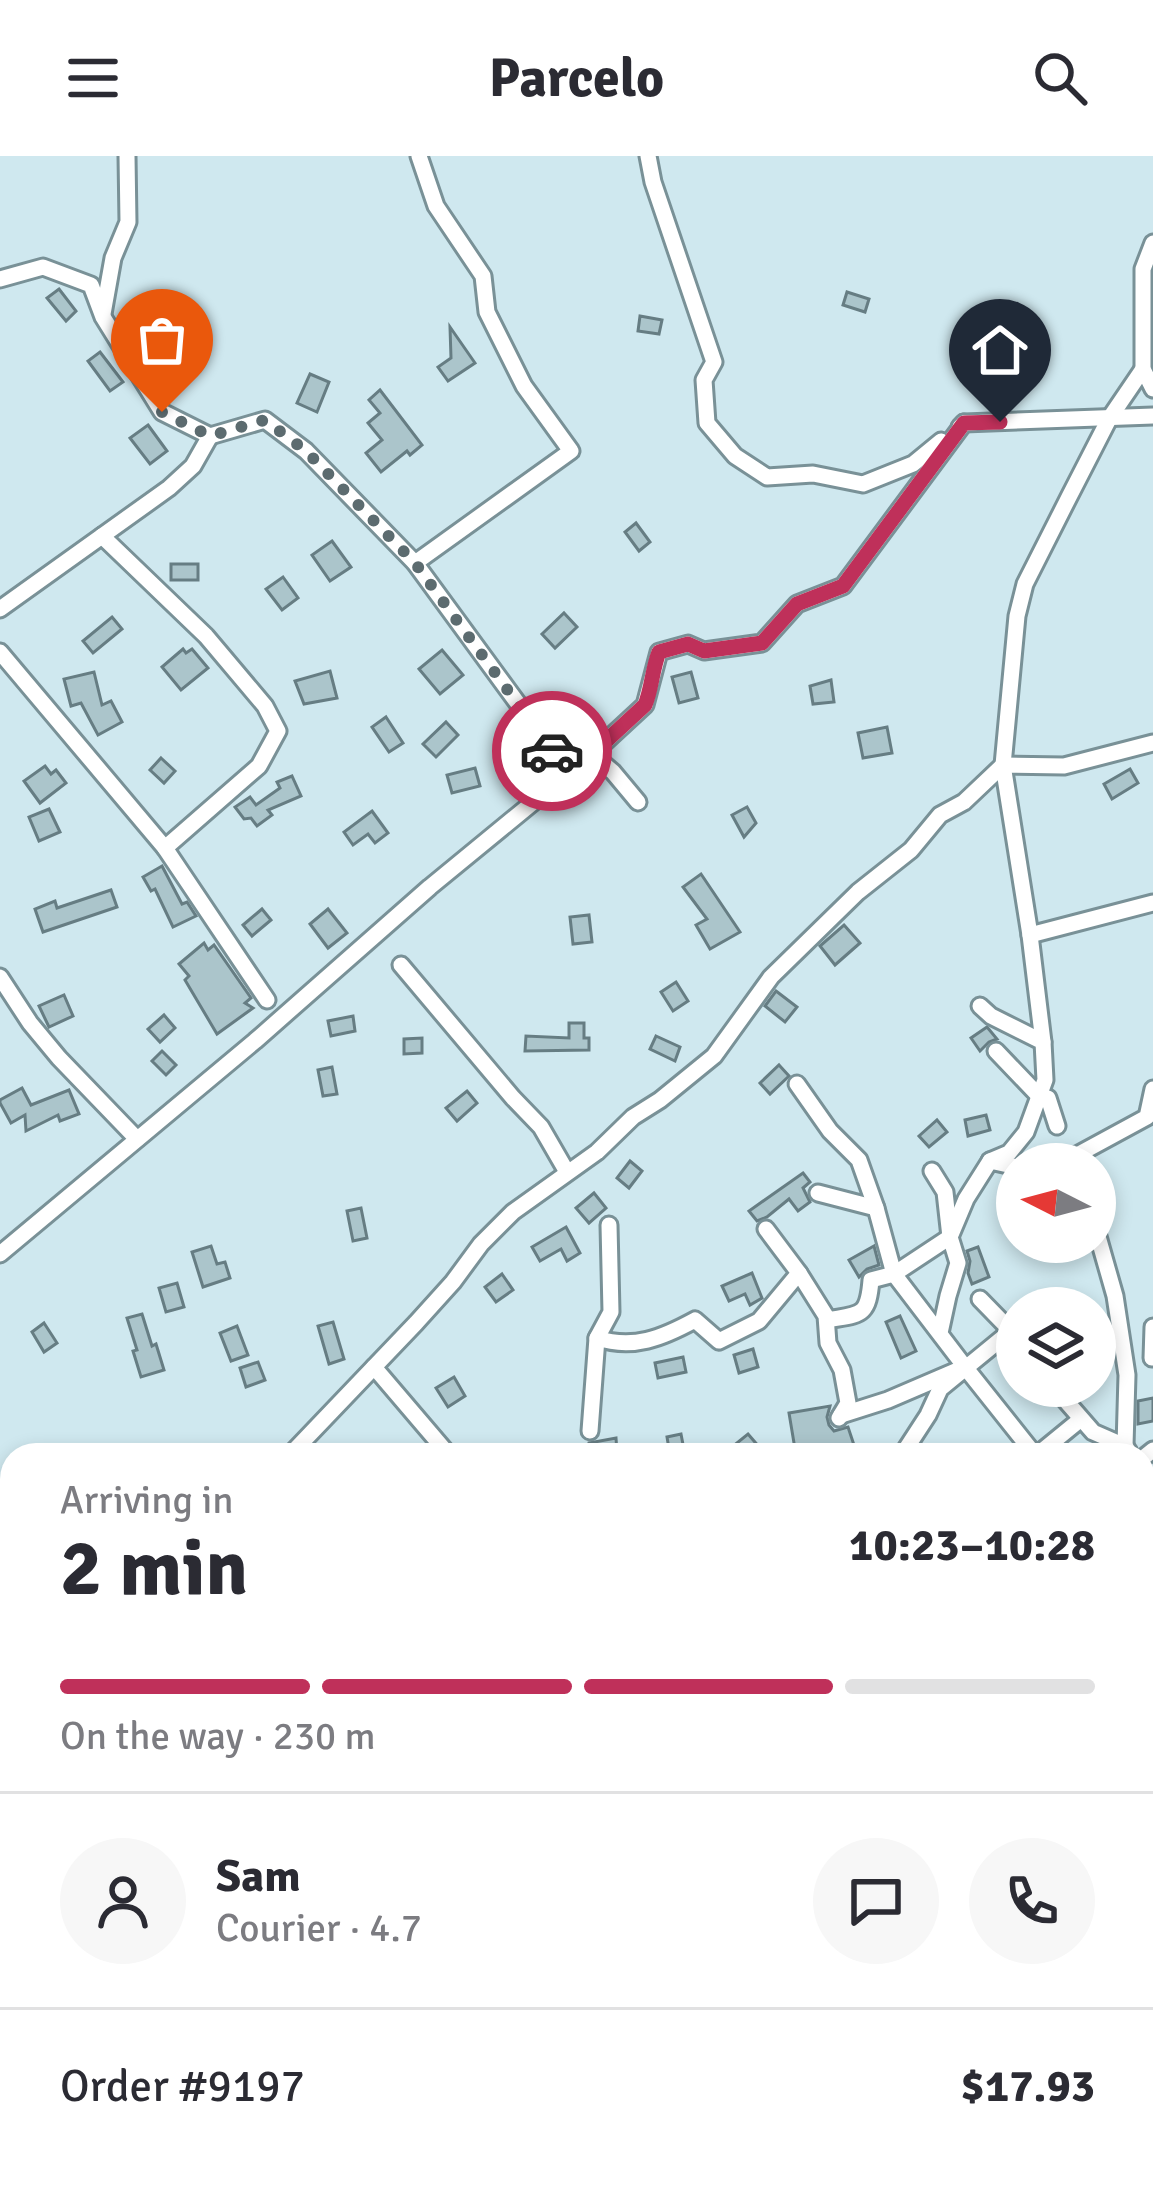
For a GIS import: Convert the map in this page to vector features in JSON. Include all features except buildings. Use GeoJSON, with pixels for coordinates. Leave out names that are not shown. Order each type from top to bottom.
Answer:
{"type":"FeatureCollection","features":[{"type":"Feature","properties":{"kind":"street"},"geometry":{"type":"LineString","coordinates":[[103,317],[113,258],[128,222],[127,156]]}},
{"type":"Feature","properties":{"kind":"street"},"geometry":{"type":"LineString","coordinates":[[415,563],[571,451],[524,386],[487,312],[483,276],[436,206],[419,156]]}},
{"type":"Feature","properties":{"kind":"street"},"geometry":{"type":"LineString","coordinates":[[648,156],[714,362],[704,380],[707,423],[735,456],[767,477],[813,474],[863,484],[913,464],[964,423],[1153,416]]}},
{"type":"Feature","properties":{"kind":"street"},"geometry":{"type":"LineString","coordinates":[[1153,243],[1143,269],[1143,369],[1153,389]]}},
{"type":"Feature","properties":{"kind":"street"},"geometry":{"type":"LineString","coordinates":[[0,279],[43,267],[92,285],[103,317],[162,412],[210,436],[265,420],[306,451],[415,563],[568,772]]}},
{"type":"Feature","properties":{"kind":"street"},"geometry":{"type":"LineString","coordinates":[[827,1320],[857,1316],[869,1303],[871,1280],[894,1274],[950,1237],[990,1161],[1009,1153],[1026,1132],[1045,1080],[1030,934],[1003,765],[1017,616],[1031,571],[1109,419],[1143,369]]}},
{"type":"Feature","properties":{"kind":"street"},"geometry":{"type":"LineString","coordinates":[[0,1254],[592,754],[645,705],[659,652],[688,644],[704,651],[762,643],[797,604],[843,586],[964,423]]}},
{"type":"Feature","properties":{"kind":"street"},"geometry":{"type":"LineString","coordinates":[[0,610],[169,488],[193,466],[210,436]]}},
{"type":"Feature","properties":{"kind":"street"},"geometry":{"type":"LineString","coordinates":[[102,536],[206,636],[265,706],[278,731],[259,766],[165,848]]}},
{"type":"Feature","properties":{"kind":"street"},"geometry":{"type":"LineString","coordinates":[[0,652],[165,848],[266,1000]]}},
{"type":"Feature","properties":{"kind":"street"},"geometry":{"type":"LineString","coordinates":[[301,1443],[453,1282],[481,1244],[513,1213],[597,1152],[633,1117],[714,1056],[771,977],[858,892],[910,850],[940,815],[964,802],[1003,765],[1064,766],[1153,742]]}},
{"type":"Feature","properties":{"kind":"street"},"geometry":{"type":"LineString","coordinates":[[592,754],[638,802]]}},
{"type":"Feature","properties":{"kind":"street"},"geometry":{"type":"LineString","coordinates":[[1030,934],[1153,903]]}},
{"type":"Feature","properties":{"kind":"street"},"geometry":{"type":"LineString","coordinates":[[401,965],[541,1126],[567,1172]]}},
{"type":"Feature","properties":{"kind":"street"},"geometry":{"type":"LineString","coordinates":[[0,977],[59,1058],[137,1139]]}},
{"type":"Feature","properties":{"kind":"street"},"geometry":{"type":"LineString","coordinates":[[980,1006],[1043,1042]]}},
{"type":"Feature","properties":{"kind":"street"},"geometry":{"type":"LineString","coordinates":[[997,1051],[1039,1096],[1048,1098],[1057,1126]]}},
{"type":"Feature","properties":{"kind":"street"},"geometry":{"type":"LineString","coordinates":[[796,1084],[830,1131],[859,1160],[894,1274],[1026,1443]]}},
{"type":"Feature","properties":{"kind":"street"},"geometry":{"type":"LineString","coordinates":[[1099,1143],[1147,1117],[1153,1089]]}},
{"type":"Feature","properties":{"kind":"street"},"geometry":{"type":"LineString","coordinates":[[990,1161],[996,1162]]}},
{"type":"Feature","properties":{"kind":"street"},"geometry":{"type":"LineString","coordinates":[[932,1171],[945,1192],[958,1263],[940,1333]]}},
{"type":"Feature","properties":{"kind":"street"},"geometry":{"type":"LineString","coordinates":[[818,1193],[876,1208]]}},
{"type":"Feature","properties":{"kind":"street"},"geometry":{"type":"LineString","coordinates":[[590,1431],[597,1338],[611,1312],[609,1225]]}},
{"type":"Feature","properties":{"kind":"street"},"geometry":{"type":"LineString","coordinates":[[766,1229],[827,1320],[828,1342],[842,1370],[848,1403],[840,1417],[965,1367]]}},
{"type":"Feature","properties":{"kind":"street"},"geometry":{"type":"LineString","coordinates":[[1106,1263],[1127,1375],[1128,1443]]}},
{"type":"Feature","properties":{"kind":"street"},"geometry":{"type":"LineString","coordinates":[[597,1338],[621,1346],[670,1333],[695,1320],[719,1341],[759,1321],[799,1273]]}},
{"type":"Feature","properties":{"kind":"street"},"geometry":{"type":"LineString","coordinates":[[980,1298],[996,1315]]}},
{"type":"Feature","properties":{"kind":"street"},"geometry":{"type":"LineString","coordinates":[[1152,1358],[1153,1327]]}},
{"type":"Feature","properties":{"kind":"street"},"geometry":{"type":"LineString","coordinates":[[910,1443],[940,1388],[996,1346]]}},
{"type":"Feature","properties":{"kind":"street"},"geometry":{"type":"LineString","coordinates":[[374,1367],[439,1443]]}},
{"type":"Feature","properties":{"kind":"street"},"geometry":{"type":"LineString","coordinates":[[1071,1407],[1093,1432],[1114,1443]]}},
{"type":"Feature","properties":{"kind":"street"},"geometry":{"type":"LineString","coordinates":[[1051,1443],[1081,1419]]}},
{"type":"Feature","properties":{"kind":"way so far"},"geometry":{"type":"LineString","coordinates":[[162,412],[210,436],[265,420],[306,451],[415,563],[552,751]]}},
{"type":"Feature","properties":{"kind":"route"},"geometry":{"type":"LineString","coordinates":[[552,751],[568,772],[645,705],[659,652],[688,644],[704,651],[762,643],[797,604],[843,586],[964,423],[1000,422]]}}]}
